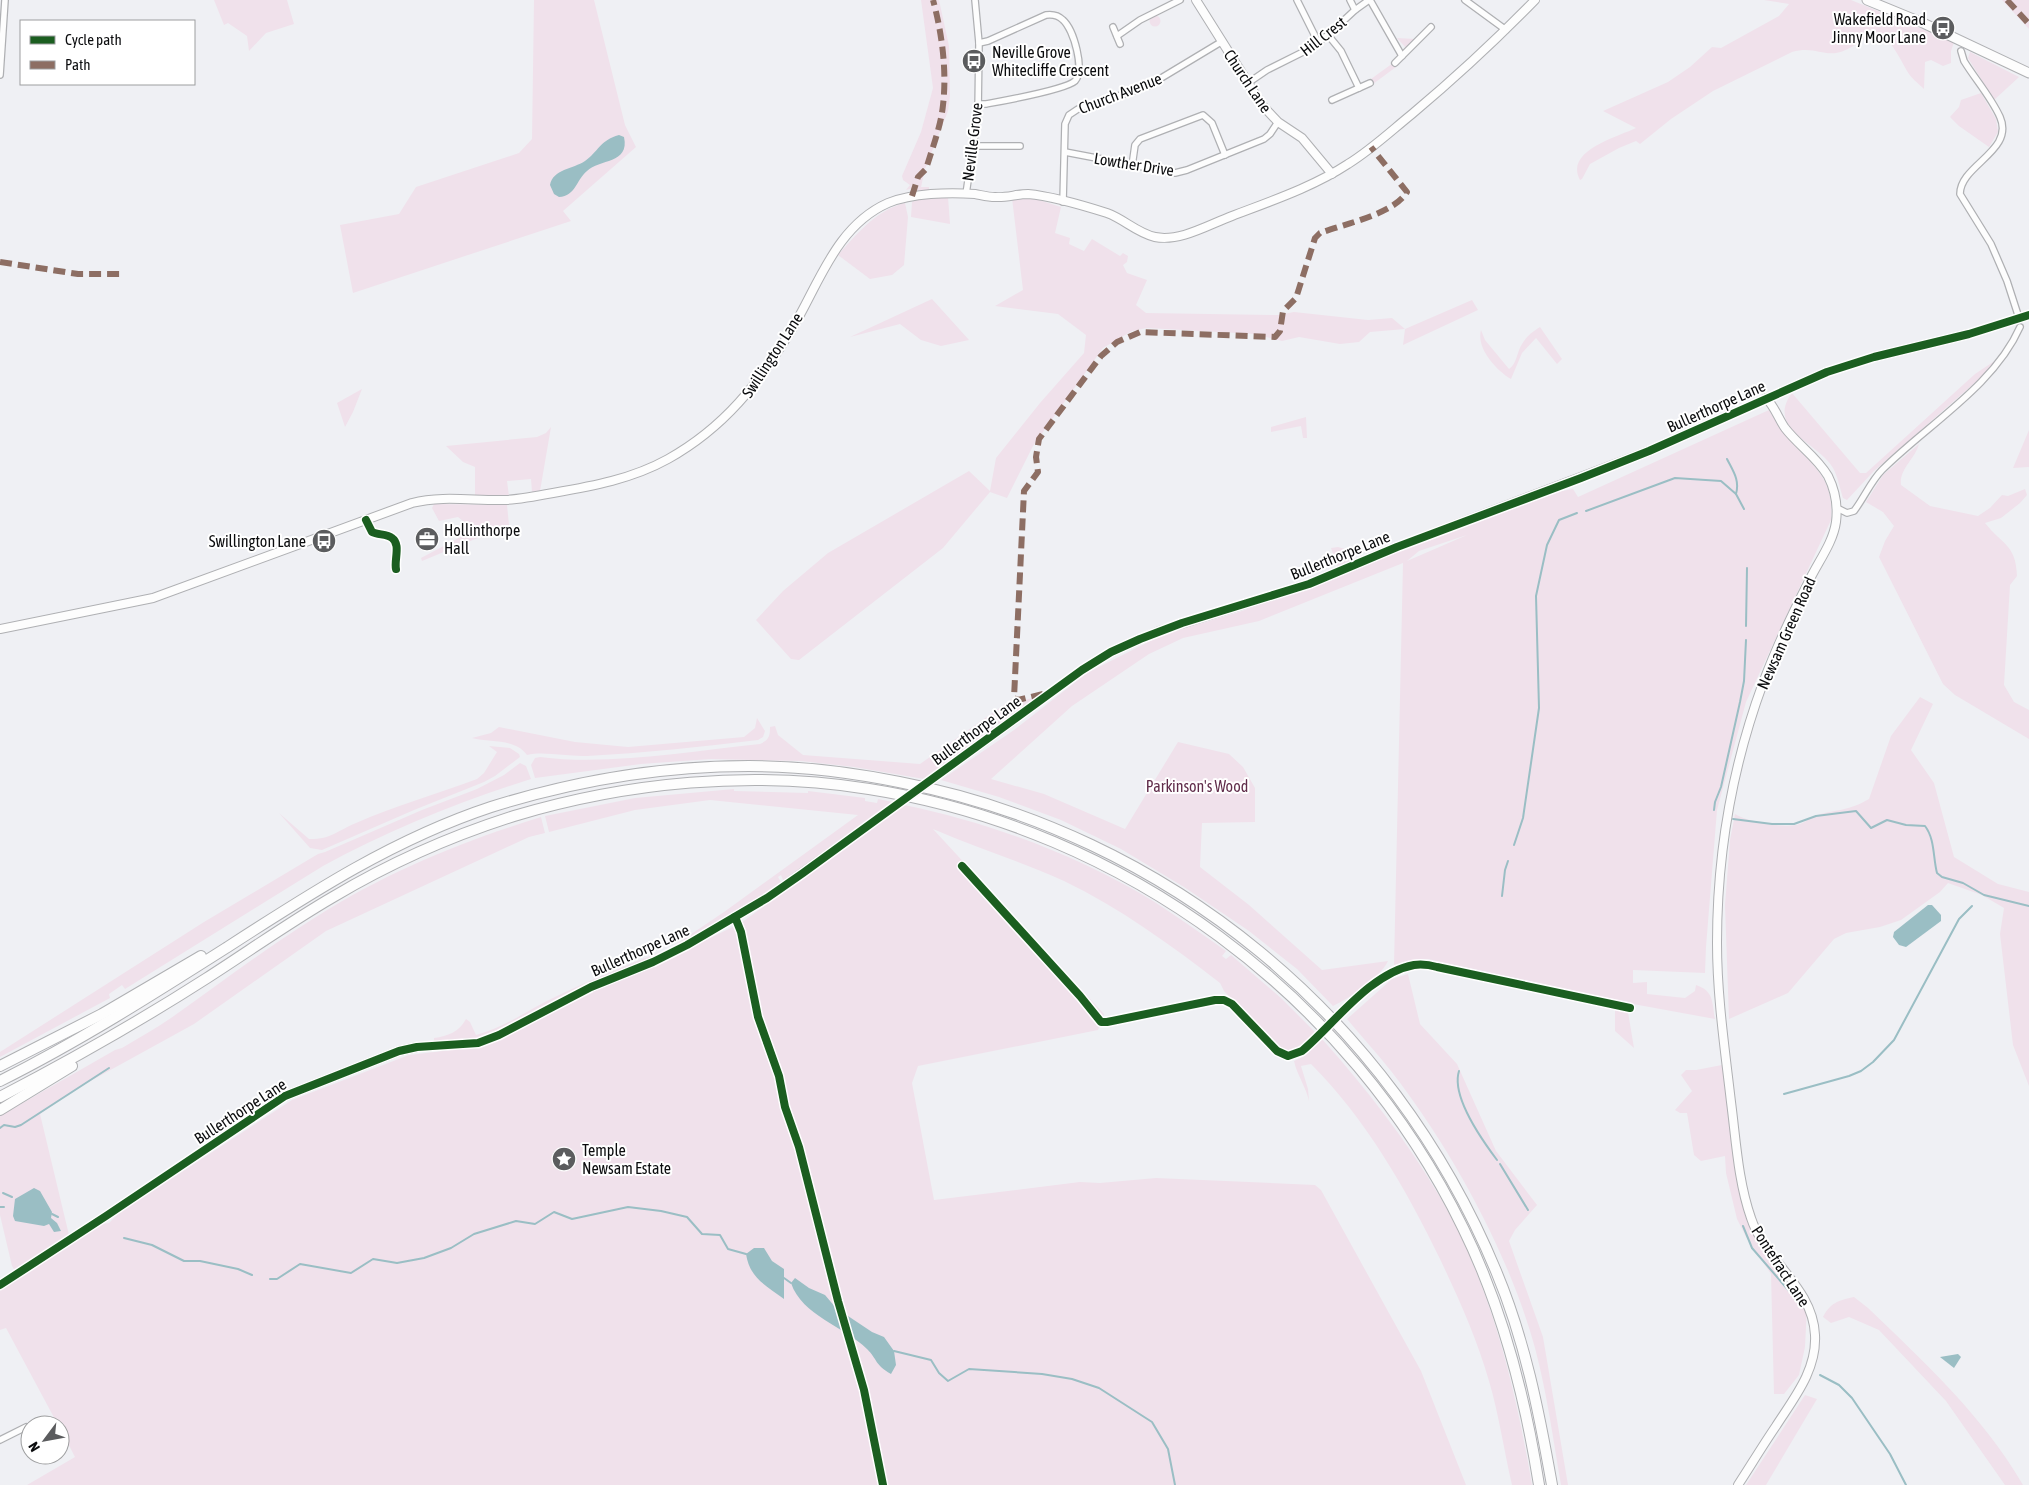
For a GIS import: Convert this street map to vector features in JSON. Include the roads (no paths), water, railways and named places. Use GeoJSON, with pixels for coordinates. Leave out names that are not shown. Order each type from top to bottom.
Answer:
{"type":"FeatureCollection","features":[{"type":"Feature","properties":{"kind":"highway"},"geometry":{"type":"LineString","coordinates":[[0,1066],[111,1010],[266,916],[375,856],[434,828],[527,796],[623,776],[666,770],[749,766],[806,769],[862,775],[943,790],[1000,808],[1100,848],[1165,883],[1227,926],[1270,960],[1346,1033],[1408,1111],[1456,1187],[1497,1273],[1530,1372],[1552,1485]]}},
{"type":"Feature","properties":{"kind":"highway"},"geometry":{"type":"LineString","coordinates":[[0,1098],[109,1038],[222,968],[296,919],[378,872],[461,834],[550,806],[590,797],[670,785],[763,780],[868,788],[919,798],[984,816],[1036,835],[1087,856],[1137,882],[1189,915],[1228,943],[1276,982],[1333,1038],[1404,1126],[1461,1224],[1479,1262],[1513,1360],[1529,1428],[1539,1485]]}},
{"type":"Feature","properties":{"kind":"highway"},"geometry":{"type":"LineString","coordinates":[[0,1081],[126,1011],[330,881]]}},
{"type":"Feature","properties":{"kind":"highway"},"geometry":{"type":"LineString","coordinates":[[0,1071],[77,1032],[126,1011]]}},
{"type":"Feature","properties":{"kind":"highway"},"geometry":{"type":"LineString","coordinates":[[0,1110],[68,1069],[109,1038]]}},
{"type":"Feature","properties":{"kind":"main road"},"geometry":{"type":"LineString","coordinates":[[1867,0],[1923,23],[2029,73]]}},
{"type":"Feature","properties":{"kind":"street"},"geometry":{"type":"LineString","coordinates":[[0,75],[5,0]]}},
{"type":"Feature","properties":{"kind":"street","name":"Neville Grove"},"geometry":{"type":"LineString","coordinates":[[966,194],[978,104],[978,43],[975,0]]}},
{"type":"Feature","properties":{"kind":"street"},"geometry":{"type":"LineString","coordinates":[[1117,36],[1140,20],[1180,0]]}},
{"type":"Feature","properties":{"kind":"street","name":"Church Lane"},"geometry":{"type":"LineString","coordinates":[[1196,0],[1262,105],[1278,122],[1302,138],[1332,174]]}},
{"type":"Feature","properties":{"kind":"street"},"geometry":{"type":"LineString","coordinates":[[1297,0],[1318,42]]}},
{"type":"Feature","properties":{"kind":"street"},"geometry":{"type":"LineString","coordinates":[[1350,0],[1355,10]]}},
{"type":"Feature","properties":{"kind":"street"},"geometry":{"type":"LineString","coordinates":[[1370,0],[1402,56]]}},
{"type":"Feature","properties":{"kind":"street","name":"Hill Crest"},"geometry":{"type":"LineString","coordinates":[[1248,83],[1267,70],[1300,54],[1318,42],[1355,10],[1370,0]]}},
{"type":"Feature","properties":{"kind":"street"},"geometry":{"type":"LineString","coordinates":[[1464,0],[1506,30]]}},
{"type":"Feature","properties":{"kind":"street","name":"Swillington Lane"},"geometry":{"type":"LineString","coordinates":[[0,629],[153,598],[399,507],[420,501],[443,498],[510,500],[601,484],[635,474],[668,459],[696,441],[724,419],[741,402],[778,352],[829,259],[846,236],[865,218],[888,203],[906,197],[966,194],[1000,197],[1030,194],[1108,213],[1149,235],[1167,238],[1199,229],[1332,174],[1350,163],[1391,132],[1470,65],[1536,0]]}},
{"type":"Feature","properties":{"kind":"street"},"geometry":{"type":"LineString","coordinates":[[978,43],[988,41],[1046,15],[1056,15],[1065,21],[1070,29],[1080,70],[1075,80],[1062,87],[986,104],[978,104]]}},
{"type":"Feature","properties":{"kind":"street"},"geometry":{"type":"LineString","coordinates":[[1114,27],[1120,44]]}},
{"type":"Feature","properties":{"kind":"street"},"geometry":{"type":"LineString","coordinates":[[1395,63],[1430,28]]}},
{"type":"Feature","properties":{"kind":"street"},"geometry":{"type":"LineString","coordinates":[[1328,35],[1341,51],[1359,88]]}},
{"type":"Feature","properties":{"kind":"street","name":"Church Avenue"},"geometry":{"type":"LineString","coordinates":[[1063,202],[1065,124],[1073,112],[1148,86],[1221,42]]}},
{"type":"Feature","properties":{"kind":"street"},"geometry":{"type":"LineString","coordinates":[[1961,51],[1964,61],[2000,117],[2003,130],[1992,153],[1971,172],[1960,186],[1960,194],[1992,244],[2019,318]]}},
{"type":"Feature","properties":{"kind":"street"},"geometry":{"type":"LineString","coordinates":[[1332,100],[1370,83]]}},
{"type":"Feature","properties":{"kind":"street"},"geometry":{"type":"LineString","coordinates":[[1132,166],[1135,145],[1140,139],[1203,115],[1212,123],[1225,155]]}},
{"type":"Feature","properties":{"kind":"street","name":"Lowther Drive"},"geometry":{"type":"LineString","coordinates":[[1065,152],[1175,173],[1264,139],[1278,122]]}},
{"type":"Feature","properties":{"kind":"street"},"geometry":{"type":"LineString","coordinates":[[972,146],[1020,146]]}},
{"type":"Feature","properties":{"kind":"street","name":"Bullerthorpe Lane"},"geometry":{"type":"LineString","coordinates":[[0,1285],[285,1096],[399,1051],[417,1046],[478,1043],[499,1035],[591,987],[653,962],[735,918],[803,873],[1082,670],[1111,652],[1182,623],[1309,584],[1413,541],[1649,451],[1766,398],[1850,364],[1969,334],[2029,315]]}},
{"type":"Feature","properties":{"kind":"street"},"geometry":{"type":"LineString","coordinates":[[1766,398],[1784,426],[1820,465],[1832,485],[1837,508],[1847,513],[1854,511],[1880,472],[1982,381],[2003,359],[2020,327]]}},
{"type":"Feature","properties":{"kind":"street","name":"Newsam Green Road"},"geometry":{"type":"LineString","coordinates":[[1723,1026],[1717,944],[1718,882],[1732,787],[1749,724],[1769,667],[1790,619],[1831,540],[1836,524],[1837,508]]}},
{"type":"Feature","properties":{"kind":"street","name":"Pontefract Lane"},"geometry":{"type":"LineString","coordinates":[[1723,1026],[1742,1186],[1751,1220],[1765,1245],[1806,1300],[1813,1317],[1816,1337],[1813,1360],[1804,1383],[1738,1485]]}},
{"type":"Feature","properties":{"kind":"street"},"geometry":{"type":"LineString","coordinates":[[0,1440],[20,1430]]}},
{"type":"Feature","properties":{"kind":"water"},"geometry":{"type":"Polygon","coordinates":[[[619,135],[624,137],[625,146],[618,156],[592,167],[583,175],[569,194],[559,197],[554,194],[550,185],[559,172],[585,161],[603,143],[619,135]]]}},
{"type":"Feature","properties":{"kind":"water"},"geometry":{"type":"Polygon","coordinates":[[[1928,905],[1932,905],[1941,915],[1941,921],[1906,947],[1899,945],[1893,937],[1894,932],[1928,905]]]}},
{"type":"Feature","properties":{"kind":"water"},"geometry":{"type":"Polygon","coordinates":[[[34,1188],[40,1191],[52,1212],[51,1218],[57,1223],[61,1231],[54,1232],[49,1224],[44,1226],[15,1221],[13,1216],[15,1199],[34,1188]]]}},
{"type":"Feature","properties":{"kind":"water"},"geometry":{"type":"Polygon","coordinates":[[[754,1248],[764,1248],[772,1261],[784,1269],[784,1299],[760,1281],[751,1270],[746,1254],[754,1248]]]}},
{"type":"Feature","properties":{"kind":"water"},"geometry":{"type":"Polygon","coordinates":[[[795,1278],[809,1288],[825,1295],[836,1308],[872,1332],[884,1337],[894,1351],[896,1365],[891,1374],[858,1341],[824,1320],[804,1304],[796,1294],[791,1283],[795,1278]]]}},
{"type":"Feature","properties":{"kind":"water"},"geometry":{"type":"Polygon","coordinates":[[[1958,1354],[1961,1357],[1954,1368],[1940,1357],[1958,1354]]]}},
{"type":"Feature","properties":{"kind":"waterway"},"geometry":{"type":"LineString","coordinates":[[1727,459],[1734,472],[1737,484],[1736,494]]}},
{"type":"Feature","properties":{"kind":"waterway"},"geometry":{"type":"LineString","coordinates":[[1586,511],[1675,478],[1721,481],[1736,494],[1744,509]]}},
{"type":"Feature","properties":{"kind":"waterway"},"geometry":{"type":"LineString","coordinates":[[1514,845],[1523,818],[1539,708],[1536,596],[1547,545],[1559,520],[1577,513]]}},
{"type":"Feature","properties":{"kind":"waterway"},"geometry":{"type":"LineString","coordinates":[[1746,626],[1747,568]]}},
{"type":"Feature","properties":{"kind":"waterway"},"geometry":{"type":"LineString","coordinates":[[1714,810],[1721,787],[1744,681],[1746,640]]}},
{"type":"Feature","properties":{"kind":"waterway"},"geometry":{"type":"LineString","coordinates":[[1733,819],[1772,824],[1794,824],[1816,816],[1856,811],[1871,828],[1887,820],[1906,825],[1925,826],[1931,837],[1937,873],[1942,877],[1963,883],[1984,895],[2029,906]]}},
{"type":"Feature","properties":{"kind":"waterway"},"geometry":{"type":"LineString","coordinates":[[1502,896],[1508,861]]}},
{"type":"Feature","properties":{"kind":"waterway"},"geometry":{"type":"LineString","coordinates":[[1784,1094],[1849,1076],[1861,1071],[1873,1062],[1894,1040],[1959,919],[1972,906]]}},
{"type":"Feature","properties":{"kind":"waterway"},"geometry":{"type":"LineString","coordinates":[[0,1128],[4,1125],[15,1127],[21,1125],[109,1068]]}},
{"type":"Feature","properties":{"kind":"waterway"},"geometry":{"type":"LineString","coordinates":[[1459,1071],[1459,1093],[1469,1117],[1497,1160]]}},
{"type":"Feature","properties":{"kind":"waterway"},"geometry":{"type":"LineString","coordinates":[[1500,1164],[1528,1210]]}},
{"type":"Feature","properties":{"kind":"waterway"},"geometry":{"type":"LineString","coordinates":[[3,1193],[12,1197]]}},
{"type":"Feature","properties":{"kind":"waterway"},"geometry":{"type":"LineString","coordinates":[[270,1279],[277,1279],[300,1264],[351,1273],[373,1259],[397,1263],[424,1258],[451,1248],[474,1234],[516,1221],[535,1224],[554,1212],[572,1219],[628,1207],[661,1211],[687,1217],[702,1234],[720,1235],[728,1249],[746,1254]]}},
{"type":"Feature","properties":{"kind":"waterway"},"geometry":{"type":"LineString","coordinates":[[52,1214],[58,1217]]}},
{"type":"Feature","properties":{"kind":"waterway"},"geometry":{"type":"LineString","coordinates":[[1743,1226],[1752,1248],[1796,1299]]}},
{"type":"Feature","properties":{"kind":"waterway"},"geometry":{"type":"LineString","coordinates":[[124,1238],[152,1245],[184,1261],[200,1261],[238,1269],[252,1275]]}},
{"type":"Feature","properties":{"kind":"waterway"},"geometry":{"type":"LineString","coordinates":[[784,1278],[791,1283]]}},
{"type":"Feature","properties":{"kind":"waterway"},"geometry":{"type":"LineString","coordinates":[[894,1351],[931,1360],[939,1373],[948,1381],[969,1369],[1042,1374],[1072,1379],[1099,1388],[1152,1422],[1168,1449],[1175,1485]]}},
{"type":"Feature","properties":{"kind":"waterway"},"geometry":{"type":"LineString","coordinates":[[1820,1375],[1839,1385],[1852,1398],[1890,1454],[1906,1485]]}},
{"type":"Feature","properties":{"kind":"place","name":"Wakefield Road Jinny Moor Lane"},"geometry":{"type":"Point","coordinates":[1943,28]}},
{"type":"Feature","properties":{"kind":"place","name":"Neville Grove Whitecliffe Crescent"},"geometry":{"type":"Point","coordinates":[974,61]}},
{"type":"Feature","properties":{"kind":"place","name":"Hollinthorpe Hall"},"geometry":{"type":"Point","coordinates":[427,539]}},
{"type":"Feature","properties":{"kind":"place","name":"Swillington Lane"},"geometry":{"type":"Point","coordinates":[324,541]}},
{"type":"Feature","properties":{"kind":"place","name":"Temple Newsam Estate"},"geometry":{"type":"Point","coordinates":[564,1159]}},
{"type":"Feature","properties":{"kind":"park label","name":"Parkinson's Wood"},"geometry":{"type":"Point","coordinates":[1197,786]}}]}
